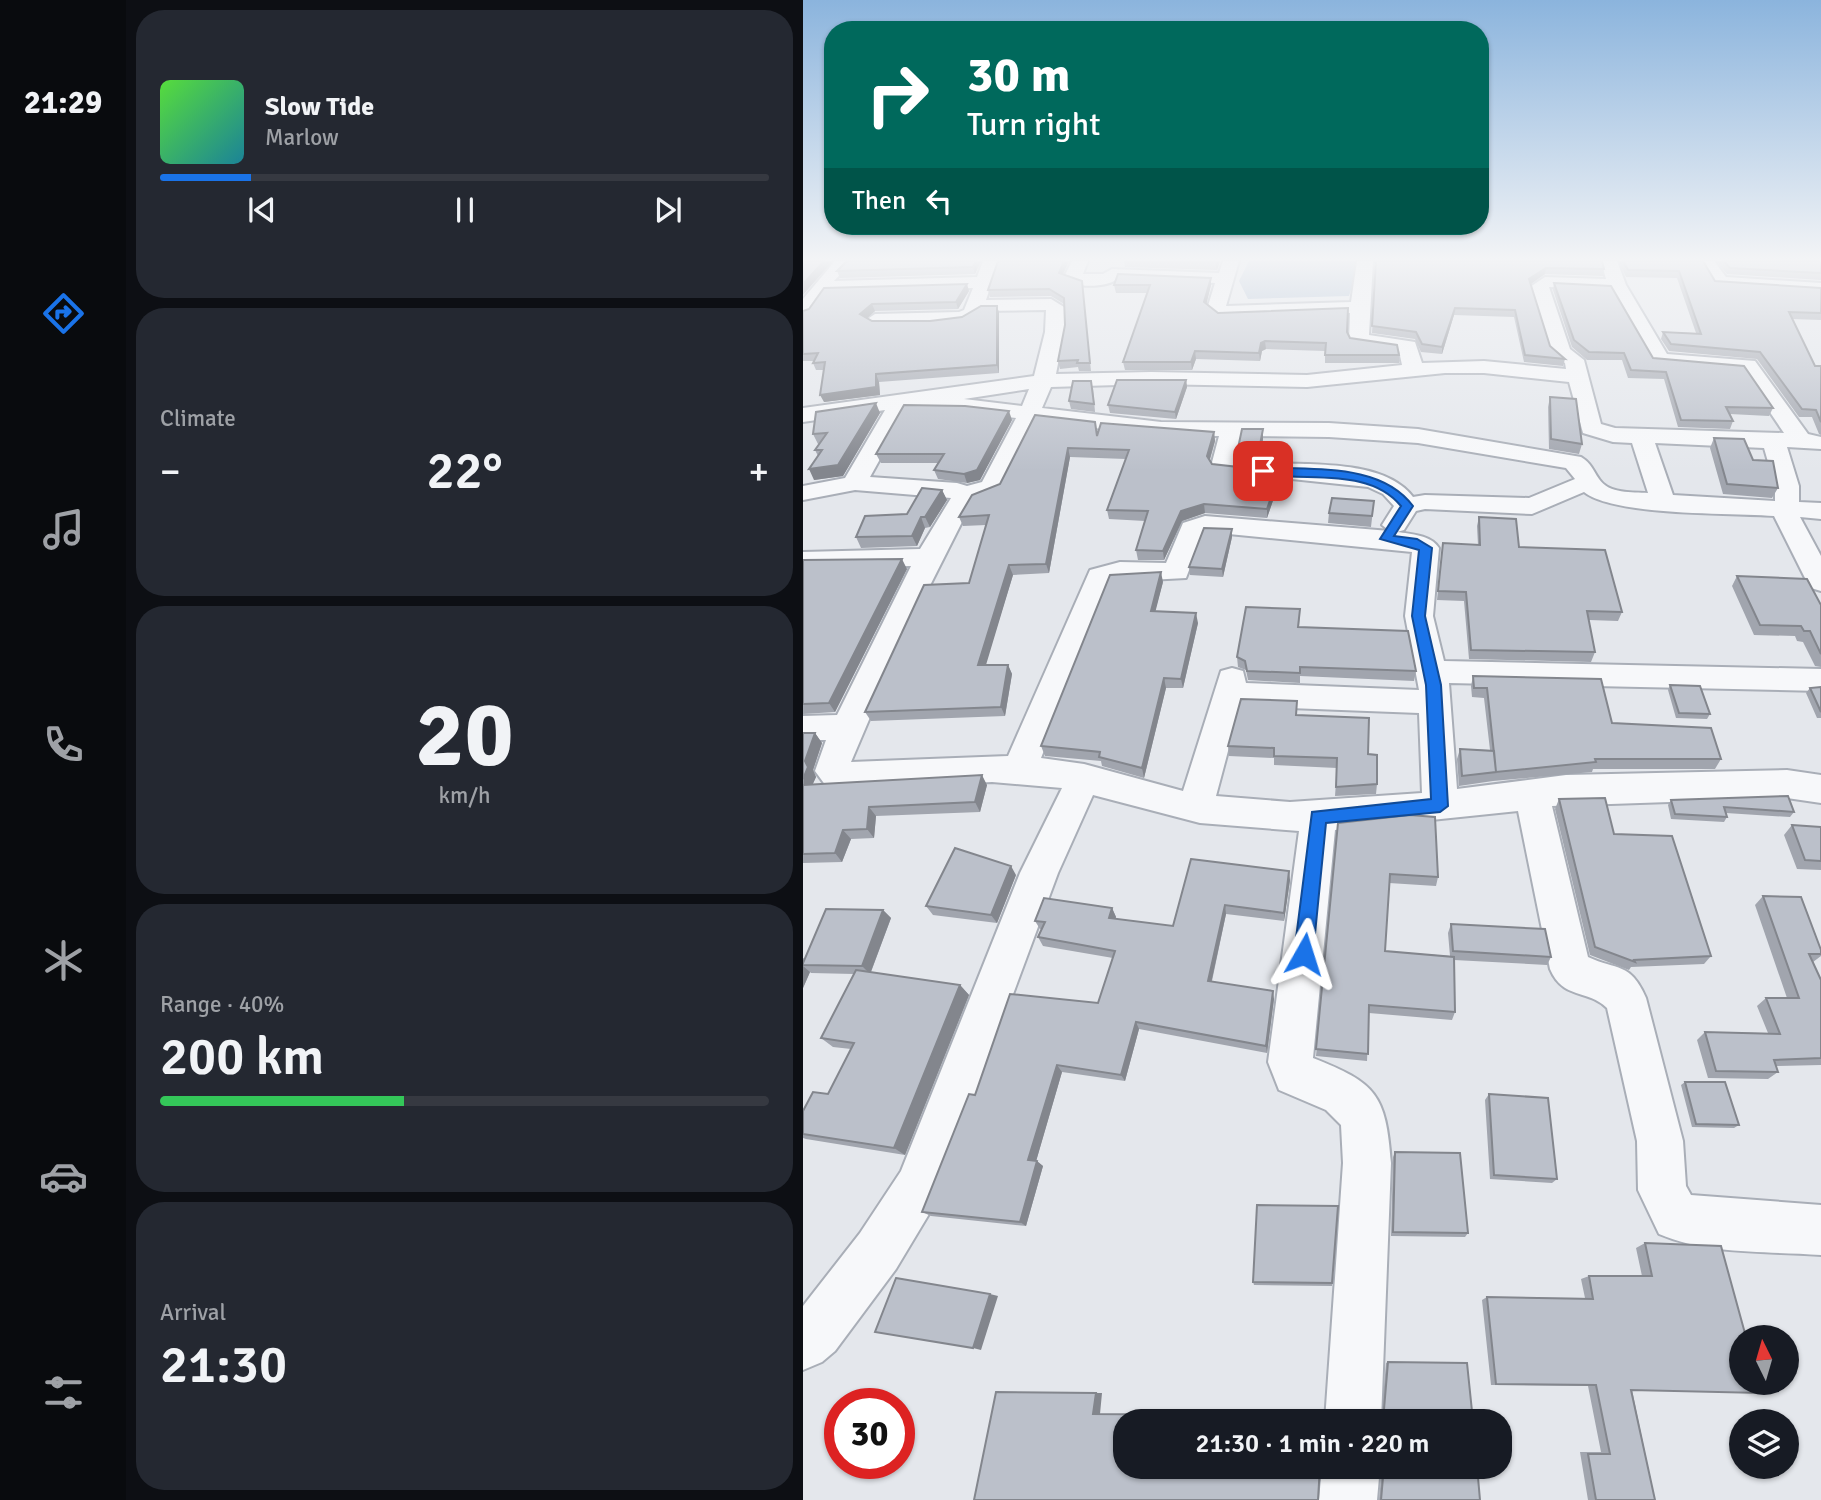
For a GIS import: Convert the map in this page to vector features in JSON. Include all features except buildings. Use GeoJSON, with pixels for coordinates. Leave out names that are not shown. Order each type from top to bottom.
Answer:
{"type":"FeatureCollection","features":[{"type":"Feature","properties":{"kind":"street"},"geometry":{"type":"LineString","coordinates":[[1051,331],[1044,381],[1033,412],[1011,445],[993,487],[964,497],[931,557],[832,761],[832,771],[838,776],[1019,769],[1055,771],[1134,795],[1196,806],[1254,815],[1318,817],[1440,806],[1567,789],[1642,785],[1787,784],[1821,789]]}},
{"type":"Feature","properties":{"kind":"street"},"geometry":{"type":"LineString","coordinates":[[1359,331],[1359,340],[1408,346],[1414,371]]}},
{"type":"Feature","properties":{"kind":"street"},"geometry":{"type":"LineString","coordinates":[[1554,331],[1561,352],[1574,360],[1591,428],[1613,435],[1811,441]]}},
{"type":"Feature","properties":{"kind":"street"},"geometry":{"type":"LineString","coordinates":[[1643,331],[1660,360],[1748,365],[1811,441]]}},
{"type":"Feature","properties":{"kind":"street"},"geometry":{"type":"LineString","coordinates":[[803,415],[1044,381],[1151,378],[1317,380],[1484,367],[1579,377]]}},
{"type":"Feature","properties":{"kind":"street"},"geometry":{"type":"LineString","coordinates":[[1311,431],[1317,380]]}},
{"type":"Feature","properties":{"kind":"street"},"geometry":{"type":"LineString","coordinates":[[907,400],[1033,412],[1161,429],[1418,436],[1573,462],[1583,469],[1587,482],[1597,493],[1664,504],[1821,511]]}},
{"type":"Feature","properties":{"kind":"street"},"geometry":{"type":"LineString","coordinates":[[854,483],[907,400]]}},
{"type":"Feature","properties":{"kind":"street"},"geometry":{"type":"LineString","coordinates":[[1231,432],[1223,466],[1367,480],[1394,490],[1407,506]]}},
{"type":"Feature","properties":{"kind":"street"},"geometry":{"type":"LineString","coordinates":[[1641,436],[1664,504]]}},
{"type":"Feature","properties":{"kind":"street"},"geometry":{"type":"LineString","coordinates":[[1773,440],[1787,486],[1787,516],[1821,582]]}},
{"type":"Feature","properties":{"kind":"street"},"geometry":{"type":"LineString","coordinates":[[1386,539],[1407,506],[1425,502],[1532,506],[1587,482]]}},
{"type":"Feature","properties":{"kind":"street"},"geometry":{"type":"LineString","coordinates":[[803,493],[831,490],[854,483],[958,490],[964,497]]}},
{"type":"Feature","properties":{"kind":"street"},"geometry":{"type":"LineString","coordinates":[[1019,769],[1100,576],[1120,571],[1176,572],[1192,529],[1205,524],[1386,539],[1413,542],[1426,548],[1418,616],[1433,687],[1440,806]]}},
{"type":"Feature","properties":{"kind":"street"},"geometry":{"type":"LineString","coordinates":[[803,560],[931,557]]}},
{"type":"Feature","properties":{"kind":"street"},"geometry":{"type":"LineString","coordinates":[[1196,806],[1230,687],[1433,687],[1821,680]]}},
{"type":"Feature","properties":{"kind":"street"},"geometry":{"type":"LineString","coordinates":[[803,728],[847,727]]}},
{"type":"Feature","properties":{"kind":"street"},"geometry":{"type":"LineString","coordinates":[[803,1343],[816,1332],[878,1251],[918,1187],[1039,873],[1084,778]]}},
{"type":"Feature","properties":{"kind":"street"},"geometry":{"type":"LineString","coordinates":[[1532,795],[1570,969],[1585,978],[1609,982],[1625,998],[1659,1141],[1662,1190],[1676,1217],[1709,1223],[1821,1230]]}},
{"type":"Feature","properties":{"kind":"street"},"geometry":{"type":"LineString","coordinates":[[1318,817],[1295,1036],[1289,1062],[1295,1074],[1316,1081],[1347,1099],[1361,1111],[1365,1129],[1367,1163],[1355,1409]]}},
{"type":"Feature","properties":{"kind":"street"},"geometry":{"type":"LineString","coordinates":[[1348,1500],[1350,1479]]}},
{"type":"Feature","properties":{"kind":"route"},"geometry":{"type":"LineString","coordinates":[[1263,471],[1355,477],[1380,483],[1394,490],[1407,506],[1386,539],[1413,542],[1426,548],[1418,616],[1434,685],[1440,806],[1318,817],[1304,954]]}}]}
